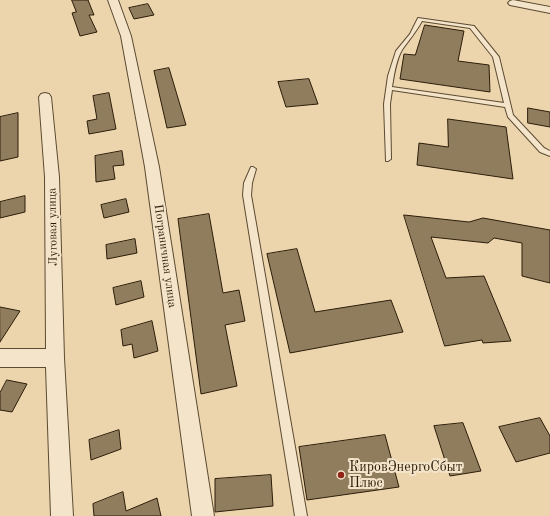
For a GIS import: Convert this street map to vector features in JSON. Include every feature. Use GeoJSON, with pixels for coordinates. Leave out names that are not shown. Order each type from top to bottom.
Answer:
{"type":"FeatureCollection","features":[{"type":"Feature","properties":{"kind":"street","name":"Пограничная улица"},"geometry":{"type":"LineString","coordinates":[[112,0],[126,36],[152,167],[203,516]]}},
{"type":"Feature","properties":{"kind":"street"},"geometry":{"type":"LineString","coordinates":[[513,3],[550,10]]}},
{"type":"Feature","properties":{"kind":"street","name":"Луговая улица"},"geometry":{"type":"LineString","coordinates":[[46,97],[52,177],[55,358],[62,516]]}},
{"type":"Feature","properties":{"kind":"street"},"geometry":{"type":"LineString","coordinates":[[0,358],[55,358]]}},
{"type":"Feature","properties":{"kind":"lane"},"geometry":{"type":"LineString","coordinates":[[388,159],[387,104],[391,76],[399,51],[412,34],[420,19],[472,27],[496,57],[510,116],[542,150],[550,154]]}},
{"type":"Feature","properties":{"kind":"lane"},"geometry":{"type":"LineString","coordinates":[[389,88],[507,105]]}},
{"type":"Feature","properties":{"kind":"lane"},"geometry":{"type":"LineString","coordinates":[[253,168],[248,183],[247,195],[301,516]]}},
{"type":"Feature","properties":{"kind":"building"},"geometry":{"type":"Polygon","coordinates":[[[72,0],[88,0],[94,15],[89,15],[97,32],[80,36],[72,13],[76,12],[72,0]]]}},
{"type":"Feature","properties":{"kind":"building"},"geometry":{"type":"Polygon","coordinates":[[[148,4],[154,15],[134,19],[129,8],[148,4]]]}},
{"type":"Feature","properties":{"kind":"building"},"geometry":{"type":"Polygon","coordinates":[[[425,25],[464,31],[458,61],[489,65],[490,92],[400,79],[404,54],[415,55],[425,25]]]}},
{"type":"Feature","properties":{"kind":"building"},"geometry":{"type":"Polygon","coordinates":[[[169,68],[186,125],[167,128],[154,71],[169,68]]]}},
{"type":"Feature","properties":{"kind":"building"},"geometry":{"type":"Polygon","coordinates":[[[309,79],[318,104],[286,107],[278,82],[309,79]]]}},
{"type":"Feature","properties":{"kind":"building"},"geometry":{"type":"Polygon","coordinates":[[[109,93],[116,129],[89,134],[87,121],[97,119],[93,96],[109,93]]]}},
{"type":"Feature","properties":{"kind":"building"},"geometry":{"type":"Polygon","coordinates":[[[528,108],[550,112],[550,127],[528,123],[528,108]]]}},
{"type":"Feature","properties":{"kind":"building"},"geometry":{"type":"Polygon","coordinates":[[[18,113],[18,157],[0,161],[0,117],[18,113]]]}},
{"type":"Feature","properties":{"kind":"building"},"geometry":{"type":"Polygon","coordinates":[[[448,119],[506,127],[513,179],[417,165],[419,143],[448,147],[448,119]]]}},
{"type":"Feature","properties":{"kind":"building"},"geometry":{"type":"Polygon","coordinates":[[[122,151],[124,165],[113,166],[115,179],[96,182],[95,156],[122,151]]]}},
{"type":"Feature","properties":{"kind":"building"},"geometry":{"type":"Polygon","coordinates":[[[25,196],[25,212],[0,218],[0,202],[25,196]]]}},
{"type":"Feature","properties":{"kind":"building"},"geometry":{"type":"Polygon","coordinates":[[[126,199],[129,212],[104,218],[101,205],[126,199]]]}},
{"type":"Feature","properties":{"kind":"building"},"geometry":{"type":"Polygon","coordinates":[[[209,214],[223,293],[239,290],[245,321],[225,325],[237,386],[201,394],[178,219],[209,214]]]}},
{"type":"Feature","properties":{"kind":"building"},"geometry":{"type":"Polygon","coordinates":[[[404,215],[469,222],[483,218],[550,230],[550,283],[522,276],[522,243],[494,238],[488,243],[431,237],[446,278],[484,276],[511,341],[483,343],[482,340],[445,346],[404,215]]]}},
{"type":"Feature","properties":{"kind":"building"},"geometry":{"type":"Polygon","coordinates":[[[135,239],[137,253],[107,259],[106,245],[135,239]]]}},
{"type":"Feature","properties":{"kind":"building"},"geometry":{"type":"Polygon","coordinates":[[[297,249],[315,312],[391,300],[403,332],[290,353],[267,254],[297,249]]]}},
{"type":"Feature","properties":{"kind":"building"},"geometry":{"type":"Polygon","coordinates":[[[141,281],[144,297],[116,305],[113,288],[141,281]]]}},
{"type":"Feature","properties":{"kind":"building"},"geometry":{"type":"Polygon","coordinates":[[[0,307],[20,311],[0,342],[0,307]]]}},
{"type":"Feature","properties":{"kind":"building"},"geometry":{"type":"Polygon","coordinates":[[[152,321],[158,351],[134,358],[132,344],[123,346],[121,330],[152,321]]]}},
{"type":"Feature","properties":{"kind":"building"},"geometry":{"type":"Polygon","coordinates":[[[7,380],[27,384],[12,412],[0,410],[0,393],[7,380]]]}},
{"type":"Feature","properties":{"kind":"building"},"geometry":{"type":"Polygon","coordinates":[[[540,418],[550,436],[550,453],[516,462],[499,427],[540,418]]]}},
{"type":"Feature","properties":{"kind":"building"},"geometry":{"type":"Polygon","coordinates":[[[463,423],[481,471],[450,476],[434,426],[463,423]]]}},
{"type":"Feature","properties":{"kind":"building"},"geometry":{"type":"Polygon","coordinates":[[[119,430],[121,449],[91,460],[89,440],[119,430]]]}},
{"type":"Feature","properties":{"kind":"building"},"geometry":{"type":"Polygon","coordinates":[[[385,435],[399,487],[307,500],[299,447],[385,435]]]}},
{"type":"Feature","properties":{"kind":"building"},"geometry":{"type":"Polygon","coordinates":[[[271,475],[273,506],[215,512],[215,479],[271,475]]]}},
{"type":"Feature","properties":{"kind":"building"},"geometry":{"type":"Polygon","coordinates":[[[123,492],[126,511],[157,498],[161,516],[94,516],[93,504],[123,492]]]}},
{"type":"Feature","properties":{"kind":"place","name":"КировЭнергоСбыт Плюс"},"geometry":{"type":"Point","coordinates":[341,475]}}]}
